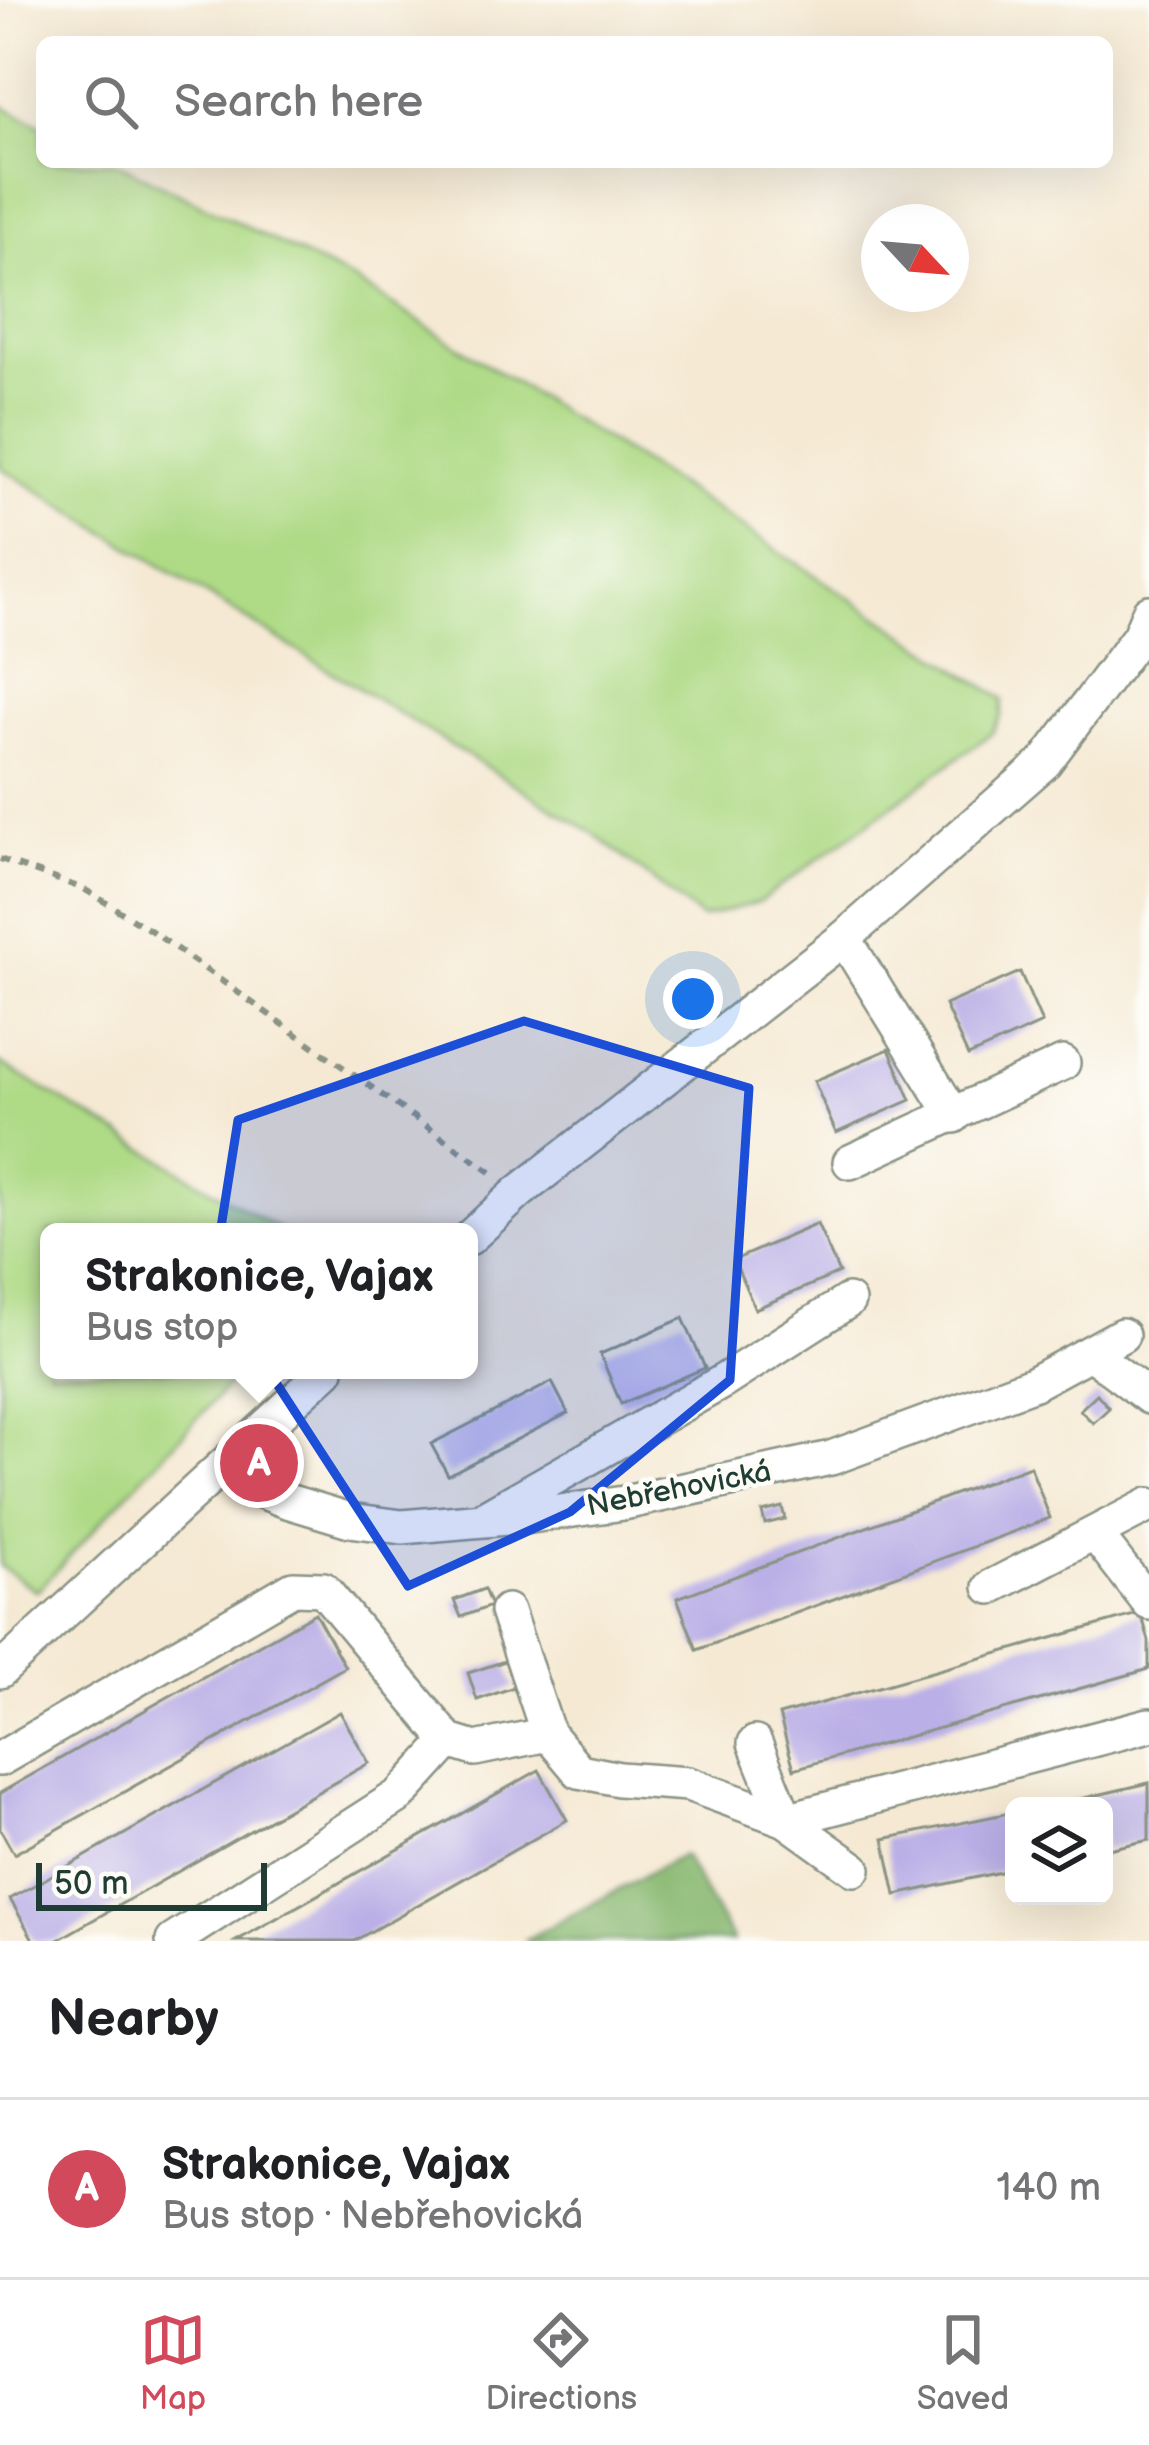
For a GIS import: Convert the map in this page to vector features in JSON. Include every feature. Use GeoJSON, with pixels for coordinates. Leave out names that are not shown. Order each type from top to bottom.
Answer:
{"type":"FeatureCollection","features":[{"type":"Feature","properties":{"kind":"street"},"geometry":{"type":"LineString","coordinates":[[478,1230],[519,1192],[844,938],[1046,763],[1139,636],[1149,612]]}},
{"type":"Feature","properties":{"kind":"street"},"geometry":{"type":"LineString","coordinates":[[844,938],[954,1116]]}},
{"type":"Feature","properties":{"kind":"street"},"geometry":{"type":"LineString","coordinates":[[850,1162],[1063,1063]]}},
{"type":"Feature","properties":{"kind":"street"},"geometry":{"type":"LineString","coordinates":[[477,1522],[722,1382],[848,1301]]}},
{"type":"Feature","properties":{"kind":"street","name":"Nebřehovická"},"geometry":{"type":"LineString","coordinates":[[220,1469],[243,1484],[350,1520],[402,1527],[624,1503],[831,1458],[993,1400],[1122,1335]]}},
{"type":"Feature","properties":{"kind":"street"},"geometry":{"type":"LineString","coordinates":[[1092,1354],[1149,1397]]}},
{"type":"Feature","properties":{"kind":"street"},"geometry":{"type":"LineString","coordinates":[[0,1671],[317,1379]]}},
{"type":"Feature","properties":{"kind":"street"},"geometry":{"type":"LineString","coordinates":[[992,1587],[1149,1505]]}},
{"type":"Feature","properties":{"kind":"street"},"geometry":{"type":"LineString","coordinates":[[1096,1535],[1149,1603]]}},
{"type":"Feature","properties":{"kind":"street"},"geometry":{"type":"LineString","coordinates":[[0,1759],[293,1588],[323,1588],[449,1741],[475,1749],[548,1734]]}},
{"type":"Feature","properties":{"kind":"street"},"geometry":{"type":"LineString","coordinates":[[507,1611],[548,1734],[579,1771],[620,1780],[688,1784],[786,1820],[854,1869]]}},
{"type":"Feature","properties":{"kind":"street"},"geometry":{"type":"LineString","coordinates":[[786,1820],[1149,1725]]}},
{"type":"Feature","properties":{"kind":"street"},"geometry":{"type":"LineString","coordinates":[[173,1941],[400,1796],[449,1741]]}},
{"type":"Feature","properties":{"kind":"street"},"geometry":{"type":"LineString","coordinates":[[755,1743],[786,1820]]}},
{"type":"Feature","properties":{"kind":"path"},"geometry":{"type":"LineString","coordinates":[[0,859],[84,889],[150,930],[519,1192]]}},
{"type":"Feature","properties":{"kind":"highlighted area"},"geometry":{"type":"Polygon","coordinates":[[[524,1021],[749,1088],[730,1380],[570,1512],[408,1586],[212,1284],[238,1120],[524,1021]]]}},
{"type":"Feature","properties":{"kind":"green space"},"geometry":{"type":"Polygon","coordinates":[[[0,105],[36,123],[36,168],[127,168],[355,281],[1003,699],[1001,716],[992,733],[759,902],[701,918],[593,833],[0,467],[0,105]]]}},
{"type":"Feature","properties":{"kind":"green space"},"geometry":{"type":"Polygon","coordinates":[[[0,1063],[268,1223],[40,1223],[40,1379],[234,1379],[37,1591],[0,1566],[0,1063]]]}},
{"type":"Feature","properties":{"kind":"green space"},"geometry":{"type":"Polygon","coordinates":[[[683,1855],[733,1941],[523,1941],[683,1855]]]}},
{"type":"Feature","properties":{"kind":"building"},"geometry":{"type":"Polygon","coordinates":[[[1020,972],[1042,1023],[968,1056],[945,1005],[1020,972]]]}},
{"type":"Feature","properties":{"kind":"building"},"geometry":{"type":"Polygon","coordinates":[[[889,1049],[911,1100],[836,1133],[814,1081],[889,1049]]]}},
{"type":"Feature","properties":{"kind":"building"},"geometry":{"type":"Polygon","coordinates":[[[817,1224],[839,1273],[755,1309],[734,1260],[817,1224]]]}},
{"type":"Feature","properties":{"kind":"building"},"geometry":{"type":"Polygon","coordinates":[[[683,1318],[705,1368],[621,1404],[600,1354],[683,1318]]]}},
{"type":"Feature","properties":{"kind":"building"},"geometry":{"type":"Polygon","coordinates":[[[552,1382],[568,1413],[448,1475],[431,1444],[552,1382]]]}},
{"type":"Feature","properties":{"kind":"building"},"geometry":{"type":"Polygon","coordinates":[[[1097,1394],[1109,1408],[1093,1423],[1080,1410],[1097,1394]]]}},
{"type":"Feature","properties":{"kind":"building"},"geometry":{"type":"Polygon","coordinates":[[[1030,1466],[1050,1518],[697,1650],[677,1598],[1030,1466]]]}},
{"type":"Feature","properties":{"kind":"building"},"geometry":{"type":"Polygon","coordinates":[[[782,1507],[785,1519],[765,1524],[762,1512],[782,1507]]]}},
{"type":"Feature","properties":{"kind":"building"},"geometry":{"type":"Polygon","coordinates":[[[484,1589],[491,1606],[461,1617],[454,1600],[484,1589]]]}},
{"type":"Feature","properties":{"kind":"building"},"geometry":{"type":"Polygon","coordinates":[[[315,1613],[345,1667],[14,1854],[0,1829],[0,1793],[315,1613]]]}},
{"type":"Feature","properties":{"kind":"building"},"geometry":{"type":"Polygon","coordinates":[[[1141,1613],[1149,1641],[1149,1669],[794,1769],[779,1715],[1141,1613]]]}},
{"type":"Feature","properties":{"kind":"building"},"geometry":{"type":"Polygon","coordinates":[[[505,1661],[514,1687],[477,1700],[468,1673],[505,1661]]]}},
{"type":"Feature","properties":{"kind":"building"},"geometry":{"type":"Polygon","coordinates":[[[340,1712],[369,1763],[56,1941],[34,1941],[10,1899],[340,1712]]]}},
{"type":"Feature","properties":{"kind":"building"},"geometry":{"type":"Polygon","coordinates":[[[539,1770],[567,1820],[354,1941],[236,1941],[539,1770]]]}},
{"type":"Feature","properties":{"kind":"building"},"geometry":{"type":"Polygon","coordinates":[[[1149,1783],[1149,1840],[1113,1848],[1113,1797],[1089,1797],[1149,1783]]]}},
{"type":"Feature","properties":{"kind":"building"},"geometry":{"type":"Polygon","coordinates":[[[1005,1814],[1005,1871],[896,1895],[884,1839],[1005,1814]]]}},
{"type":"Feature","properties":{"kind":"place","name":"Strakonice, Vajax"},"geometry":{"type":"Point","coordinates":[259,1463]}}]}
